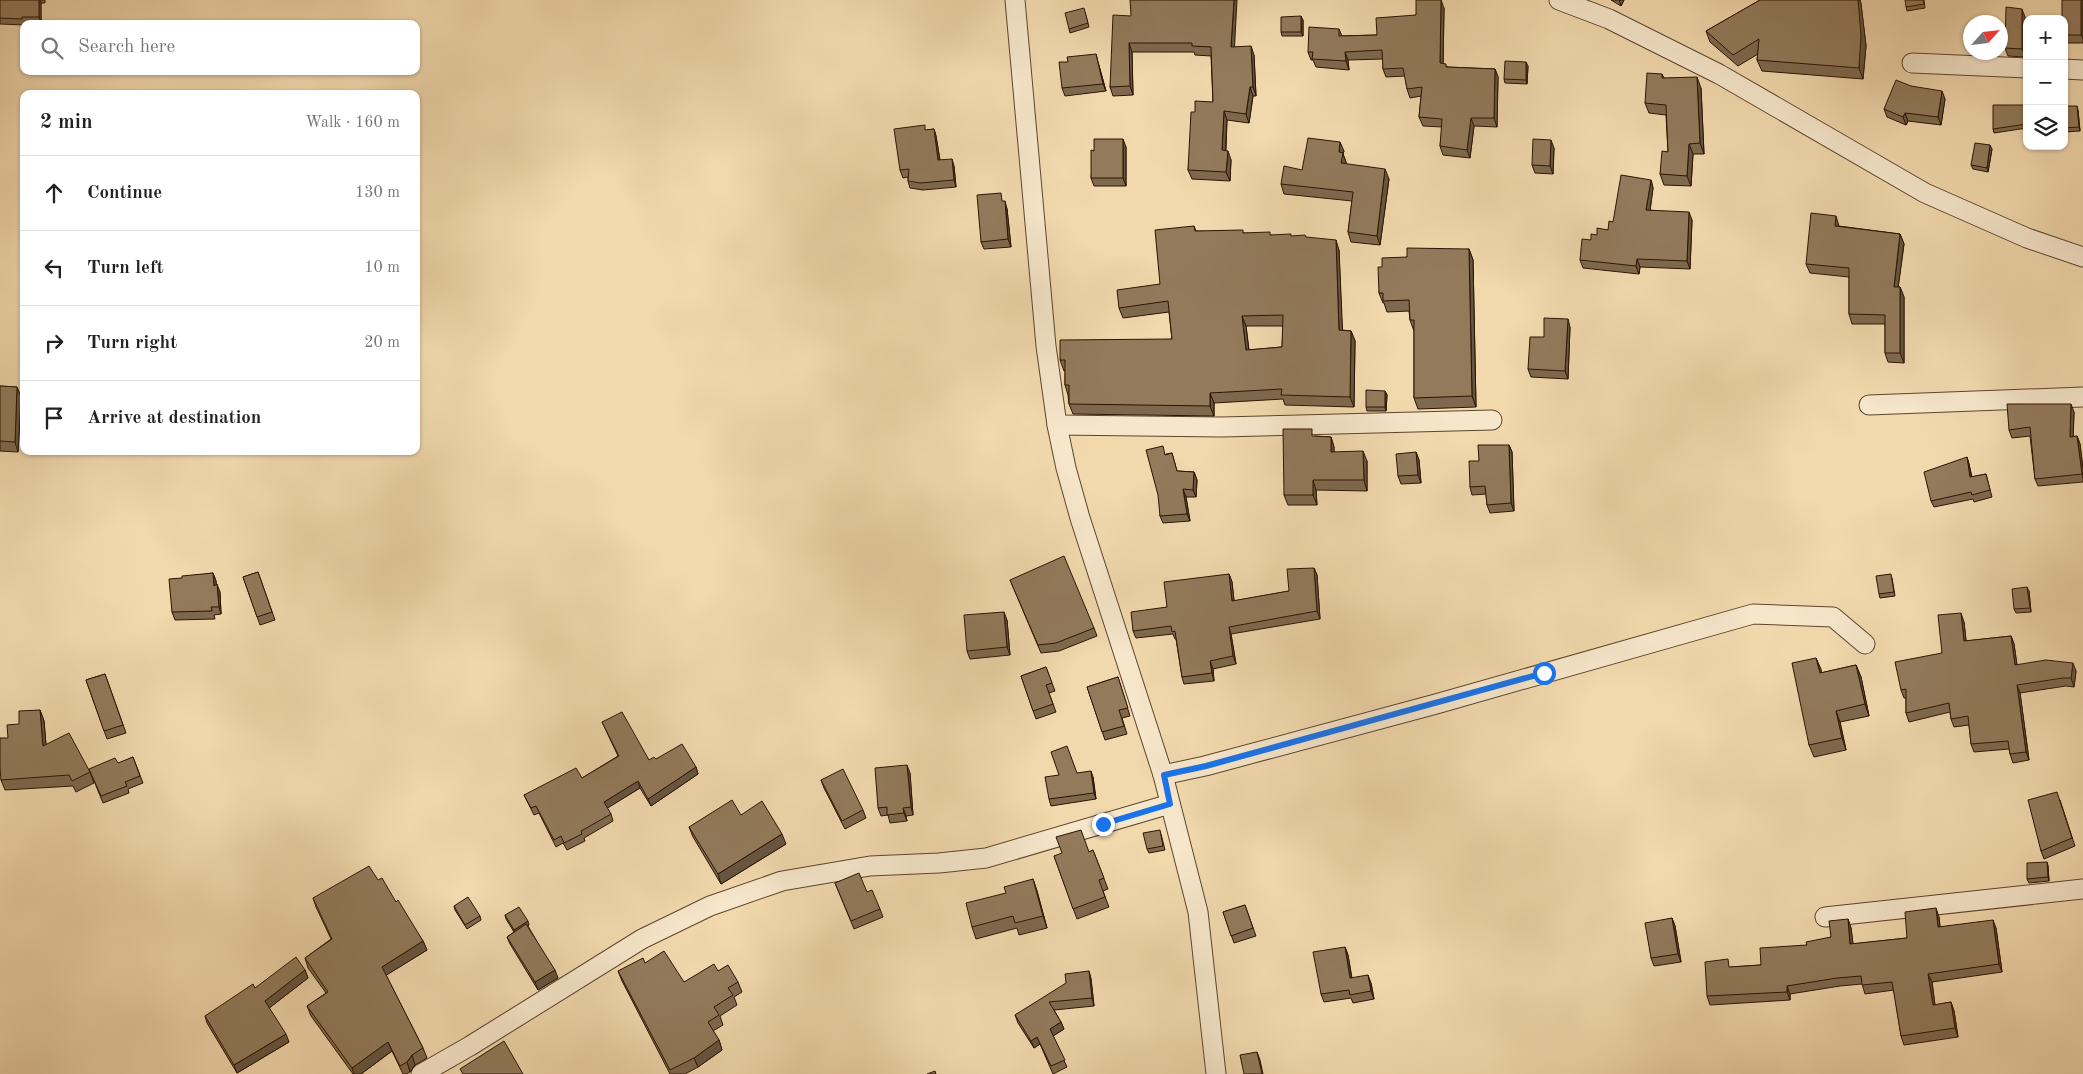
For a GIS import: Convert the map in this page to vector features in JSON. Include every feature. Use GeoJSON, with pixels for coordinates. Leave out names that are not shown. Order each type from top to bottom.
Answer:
{"type":"FeatureCollection","features":[{"type":"Feature","properties":{"kind":"street"},"geometry":{"type":"LineString","coordinates":[[1015,0],[1046,346],[1057,425],[1066,468],[1080,518],[1164,775],[1198,912],[1216,1074]]}},
{"type":"Feature","properties":{"kind":"street"},"geometry":{"type":"LineString","coordinates":[[1559,0],[1609,19],[1719,74],[1925,193],[2027,238],[2083,257]]}},
{"type":"Feature","properties":{"kind":"street"},"geometry":{"type":"LineString","coordinates":[[1912,62],[2023,68]]}},
{"type":"Feature","properties":{"kind":"street"},"geometry":{"type":"LineString","coordinates":[[2068,70],[2083,70]]}},
{"type":"Feature","properties":{"kind":"street"},"geometry":{"type":"LineString","coordinates":[[1869,405],[2083,397]]}},
{"type":"Feature","properties":{"kind":"street"},"geometry":{"type":"LineString","coordinates":[[1057,425],[1222,427],[1492,420]]}},
{"type":"Feature","properties":{"kind":"street"},"geometry":{"type":"LineString","coordinates":[[1164,775],[1206,766],[1436,704],[1753,614],[1833,617],[1865,644]]}},
{"type":"Feature","properties":{"kind":"street"},"geometry":{"type":"LineString","coordinates":[[421,1074],[470,1046],[642,939],[710,906],[782,881],[870,866],[939,863],[986,858],[1170,804]]}},
{"type":"Feature","properties":{"kind":"street"},"geometry":{"type":"LineString","coordinates":[[1825,917],[2083,889]]}},
{"type":"Feature","properties":{"kind":"building"},"geometry":{"type":"Polygon","coordinates":[[[0,0],[39,0],[39,17],[22,17],[22,19],[0,18],[0,0]]]}},
{"type":"Feature","properties":{"kind":"building"},"geometry":{"type":"Polygon","coordinates":[[[1130,0],[1234,0],[1231,47],[1251,46],[1253,87],[1250,87],[1246,114],[1224,111],[1222,150],[1228,151],[1226,172],[1188,170],[1191,112],[1195,112],[1195,101],[1213,102],[1211,47],[1192,46],[1192,43],[1129,43],[1130,86],[1110,87],[1113,15],[1131,16],[1130,0]]]}},
{"type":"Feature","properties":{"kind":"building"},"geometry":{"type":"Polygon","coordinates":[[[1416,0],[1441,0],[1440,63],[1446,64],[1446,67],[1495,69],[1494,118],[1471,118],[1467,150],[1440,146],[1442,119],[1419,117],[1422,87],[1407,89],[1403,68],[1383,69],[1382,50],[1345,52],[1346,61],[1312,59],[1313,52],[1308,52],[1309,27],[1339,29],[1339,36],[1377,35],[1376,18],[1416,15],[1416,0]]]}},
{"type":"Feature","properties":{"kind":"building"},"geometry":{"type":"Polygon","coordinates":[[[1760,0],[1858,0],[1861,35],[1859,68],[1757,60],[1759,39],[1733,55],[1706,31],[1760,0]]]}},
{"type":"Feature","properties":{"kind":"building"},"geometry":{"type":"Polygon","coordinates":[[[1905,0],[1923,0],[1924,4],[1906,7],[1905,0]]]}},
{"type":"Feature","properties":{"kind":"building"},"geometry":{"type":"Polygon","coordinates":[[[2062,0],[2081,0],[2081,35],[2068,35],[2068,15],[2062,15],[2062,0]]]}},
{"type":"Feature","properties":{"kind":"building"},"geometry":{"type":"Polygon","coordinates":[[[2006,7],[2022,9],[2022,49],[2008,48],[2008,15],[2006,15],[2006,7]]]}},
{"type":"Feature","properties":{"kind":"building"},"geometry":{"type":"Polygon","coordinates":[[[1084,8],[1088,23],[1069,29],[1065,13],[1084,8]]]}},
{"type":"Feature","properties":{"kind":"building"},"geometry":{"type":"Polygon","coordinates":[[[1301,16],[1301,32],[1281,32],[1281,17],[1301,16]]]}},
{"type":"Feature","properties":{"kind":"building"},"geometry":{"type":"Polygon","coordinates":[[[1096,54],[1103,84],[1062,88],[1059,62],[1068,62],[1067,57],[1096,54]]]}},
{"type":"Feature","properties":{"kind":"building"},"geometry":{"type":"Polygon","coordinates":[[[1505,61],[1526,62],[1526,80],[1504,79],[1505,61]]]}},
{"type":"Feature","properties":{"kind":"building"},"geometry":{"type":"Polygon","coordinates":[[[1647,73],[1662,74],[1662,78],[1697,77],[1700,143],[1689,144],[1687,176],[1660,174],[1662,151],[1668,152],[1666,105],[1645,103],[1647,73]]]}},
{"type":"Feature","properties":{"kind":"building"},"geometry":{"type":"Polygon","coordinates":[[[1896,80],[1911,86],[1942,91],[1938,117],[1905,113],[1903,117],[1884,109],[1896,80]]]}},
{"type":"Feature","properties":{"kind":"building"},"geometry":{"type":"Polygon","coordinates":[[[1993,105],[2023,105],[2023,125],[1993,129],[1993,105]]]}},
{"type":"Feature","properties":{"kind":"building"},"geometry":{"type":"Polygon","coordinates":[[[2068,106],[2077,106],[2079,127],[2068,128],[2068,106]]]}},
{"type":"Feature","properties":{"kind":"building"},"geometry":{"type":"Polygon","coordinates":[[[925,125],[925,130],[934,129],[938,160],[952,159],[954,180],[920,183],[908,181],[909,169],[900,170],[894,129],[925,125]]]}},
{"type":"Feature","properties":{"kind":"building"},"geometry":{"type":"Polygon","coordinates":[[[1308,138],[1340,142],[1339,152],[1343,153],[1341,163],[1385,169],[1377,236],[1348,232],[1353,192],[1281,184],[1284,166],[1302,170],[1308,138]]]}},
{"type":"Feature","properties":{"kind":"building"},"geometry":{"type":"Polygon","coordinates":[[[1094,139],[1123,139],[1123,178],[1091,178],[1091,150],[1094,151],[1094,139]]]}},
{"type":"Feature","properties":{"kind":"building"},"geometry":{"type":"Polygon","coordinates":[[[1533,139],[1551,140],[1550,166],[1532,165],[1533,139]]]}},
{"type":"Feature","properties":{"kind":"building"},"geometry":{"type":"Polygon","coordinates":[[[1975,143],[1990,145],[1987,168],[1971,165],[1975,143]]]}},
{"type":"Feature","properties":{"kind":"building"},"geometry":{"type":"Polygon","coordinates":[[[1621,175],[1651,180],[1646,210],[1689,212],[1687,261],[1637,259],[1636,266],[1580,260],[1582,239],[1591,240],[1591,234],[1597,235],[1597,228],[1608,230],[1609,221],[1613,222],[1621,175]]]}},
{"type":"Feature","properties":{"kind":"building"},"geometry":{"type":"Polygon","coordinates":[[[1001,193],[1002,201],[1005,201],[1008,239],[981,242],[977,195],[1001,193]]]}},
{"type":"Feature","properties":{"kind":"building"},"geometry":{"type":"Polygon","coordinates":[[[1811,213],[1836,216],[1835,226],[1900,234],[1894,287],[1900,287],[1900,353],[1885,353],[1885,315],[1849,314],[1849,268],[1806,264],[1811,213]]]}},
{"type":"Feature","properties":{"kind":"building"},"geometry":{"type":"Polygon","coordinates":[[[1194,226],[1195,231],[1243,230],[1243,233],[1270,232],[1270,235],[1305,235],[1306,237],[1336,240],[1339,330],[1351,331],[1350,397],[1281,395],[1282,389],[1210,393],[1210,406],[1069,404],[1069,385],[1065,385],[1065,360],[1060,360],[1060,340],[1172,339],[1168,301],[1119,308],[1117,290],[1160,284],[1155,230],[1194,226]],[[1283,315],[1242,316],[1246,350],[1282,347],[1283,315]]]}},
{"type":"Feature","properties":{"kind":"building"},"geometry":{"type":"Polygon","coordinates":[[[1407,248],[1469,249],[1472,396],[1414,398],[1414,320],[1410,320],[1409,300],[1383,301],[1383,293],[1379,293],[1378,267],[1382,267],[1382,258],[1407,257],[1407,248]]]}},
{"type":"Feature","properties":{"kind":"building"},"geometry":{"type":"Polygon","coordinates":[[[1544,318],[1568,319],[1565,371],[1528,369],[1530,337],[1544,337],[1544,318]]]}},
{"type":"Feature","properties":{"kind":"building"},"geometry":{"type":"Polygon","coordinates":[[[0,386],[17,387],[15,442],[0,441],[0,386]]]}},
{"type":"Feature","properties":{"kind":"building"},"geometry":{"type":"Polygon","coordinates":[[[1366,390],[1385,391],[1385,407],[1366,407],[1366,390]]]}},
{"type":"Feature","properties":{"kind":"building"},"geometry":{"type":"Polygon","coordinates":[[[2007,404],[2071,404],[2070,437],[2077,436],[2082,474],[2035,479],[2030,427],[2009,430],[2007,404]]]}},
{"type":"Feature","properties":{"kind":"building"},"geometry":{"type":"Polygon","coordinates":[[[1283,429],[1312,429],[1312,436],[1331,437],[1331,452],[1363,451],[1364,480],[1313,480],[1313,495],[1284,495],[1283,429]]]}},
{"type":"Feature","properties":{"kind":"building"},"geometry":{"type":"Polygon","coordinates":[[[1478,445],[1509,445],[1511,503],[1487,505],[1485,486],[1470,487],[1469,461],[1479,461],[1478,445]]]}},
{"type":"Feature","properties":{"kind":"building"},"geometry":{"type":"Polygon","coordinates":[[[1163,446],[1165,455],[1172,453],[1177,471],[1194,472],[1193,490],[1183,489],[1187,514],[1160,516],[1158,495],[1146,450],[1163,446]]]}},
{"type":"Feature","properties":{"kind":"building"},"geometry":{"type":"Polygon","coordinates":[[[1416,452],[1418,475],[1398,476],[1396,454],[1416,452]]]}},
{"type":"Feature","properties":{"kind":"building"},"geometry":{"type":"Polygon","coordinates":[[[1967,457],[1970,477],[1986,474],[1990,490],[1972,495],[1971,492],[1931,501],[1924,472],[1967,457]]]}},
{"type":"Feature","properties":{"kind":"building"},"geometry":{"type":"Polygon","coordinates":[[[1064,556],[1094,628],[1056,643],[1038,645],[1010,580],[1064,556]]]}},
{"type":"Feature","properties":{"kind":"building"},"geometry":{"type":"Polygon","coordinates":[[[1314,568],[1317,611],[1229,627],[1233,656],[1210,661],[1212,673],[1182,677],[1175,631],[1172,632],[1171,626],[1133,631],[1131,612],[1167,607],[1164,582],[1229,574],[1232,601],[1289,591],[1287,569],[1314,568]]]}},
{"type":"Feature","properties":{"kind":"building"},"geometry":{"type":"Polygon","coordinates":[[[258,572],[272,612],[257,617],[243,577],[258,572]]]}},
{"type":"Feature","properties":{"kind":"building"},"geometry":{"type":"Polygon","coordinates":[[[213,573],[214,586],[217,584],[219,607],[211,607],[212,611],[172,612],[169,579],[213,573]]]}},
{"type":"Feature","properties":{"kind":"building"},"geometry":{"type":"Polygon","coordinates":[[[1891,574],[1894,592],[1879,594],[1876,576],[1891,574]]]}},
{"type":"Feature","properties":{"kind":"building"},"geometry":{"type":"Polygon","coordinates":[[[2027,587],[2030,608],[2014,609],[2012,589],[2027,587]]]}},
{"type":"Feature","properties":{"kind":"building"},"geometry":{"type":"Polygon","coordinates":[[[1004,612],[1007,647],[967,651],[964,615],[1004,612]]]}},
{"type":"Feature","properties":{"kind":"building"},"geometry":{"type":"Polygon","coordinates":[[[1961,613],[1964,641],[2011,636],[2015,665],[2046,660],[2073,663],[2071,678],[2017,685],[2026,752],[2010,754],[2008,741],[1971,744],[1968,716],[1951,719],[1949,703],[1906,713],[1906,689],[1901,690],[1895,662],[1942,653],[1938,615],[1961,613]]]}},
{"type":"Feature","properties":{"kind":"building"},"geometry":{"type":"Polygon","coordinates":[[[1816,658],[1820,673],[1856,665],[1865,704],[1836,711],[1842,738],[1809,745],[1792,663],[1816,658]]]}},
{"type":"Feature","properties":{"kind":"building"},"geometry":{"type":"Polygon","coordinates":[[[1046,667],[1052,683],[1046,685],[1053,704],[1033,711],[1021,676],[1046,667]]]}},
{"type":"Feature","properties":{"kind":"building"},"geometry":{"type":"Polygon","coordinates":[[[105,674],[123,725],[104,731],[86,680],[105,674]]]}},
{"type":"Feature","properties":{"kind":"building"},"geometry":{"type":"Polygon","coordinates":[[[1118,677],[1128,708],[1119,710],[1124,726],[1102,732],[1087,687],[1118,677]]]}},
{"type":"Feature","properties":{"kind":"building"},"geometry":{"type":"Polygon","coordinates":[[[40,710],[43,746],[69,733],[90,772],[72,781],[69,775],[1,780],[0,738],[8,738],[7,725],[19,724],[19,711],[40,710]]]}},
{"type":"Feature","properties":{"kind":"building"},"geometry":{"type":"Polygon","coordinates":[[[622,712],[649,760],[654,757],[656,759],[682,744],[696,767],[648,799],[638,781],[604,802],[611,814],[581,831],[582,834],[564,843],[561,836],[554,840],[536,806],[531,808],[524,795],[576,768],[582,778],[619,756],[602,722],[622,712]]]}},
{"type":"Feature","properties":{"kind":"building"},"geometry":{"type":"Polygon","coordinates":[[[1067,746],[1077,773],[1091,771],[1094,793],[1049,799],[1045,777],[1059,775],[1051,752],[1067,746]]]}},
{"type":"Feature","properties":{"kind":"building"},"geometry":{"type":"Polygon","coordinates":[[[133,757],[140,776],[125,782],[127,786],[101,796],[89,769],[115,758],[118,763],[133,757]]]}},
{"type":"Feature","properties":{"kind":"building"},"geometry":{"type":"Polygon","coordinates":[[[907,765],[911,807],[903,808],[904,813],[887,815],[887,807],[878,808],[875,768],[907,765]]]}},
{"type":"Feature","properties":{"kind":"building"},"geometry":{"type":"Polygon","coordinates":[[[843,769],[863,810],[842,821],[821,780],[843,769]]]}},
{"type":"Feature","properties":{"kind":"building"},"geometry":{"type":"Polygon","coordinates":[[[2057,792],[2072,838],[2041,851],[2028,800],[2057,792]]]}},
{"type":"Feature","properties":{"kind":"building"},"geometry":{"type":"Polygon","coordinates":[[[732,800],[741,815],[762,801],[782,834],[718,874],[689,827],[732,800]]]}},
{"type":"Feature","properties":{"kind":"building"},"geometry":{"type":"Polygon","coordinates":[[[1081,830],[1089,852],[1093,850],[1104,878],[1099,880],[1105,897],[1073,909],[1054,856],[1062,853],[1056,837],[1081,830]]]}},
{"type":"Feature","properties":{"kind":"building"},"geometry":{"type":"Polygon","coordinates":[[[1160,830],[1163,846],[1147,849],[1143,833],[1160,830]]]}},
{"type":"Feature","properties":{"kind":"building"},"geometry":{"type":"Polygon","coordinates":[[[2047,862],[2048,877],[2027,879],[2027,863],[2047,862]]]}},
{"type":"Feature","properties":{"kind":"building"},"geometry":{"type":"Polygon","coordinates":[[[369,866],[378,880],[382,878],[396,902],[398,900],[423,941],[382,967],[423,1048],[400,1066],[388,1042],[352,1068],[307,1006],[328,992],[305,958],[332,939],[313,898],[369,866]]]}},
{"type":"Feature","properties":{"kind":"building"},"geometry":{"type":"Polygon","coordinates":[[[859,873],[867,892],[872,890],[880,909],[851,921],[835,883],[859,873]]]}},
{"type":"Feature","properties":{"kind":"building"},"geometry":{"type":"Polygon","coordinates":[[[1033,879],[1043,916],[1015,923],[1013,916],[972,927],[966,903],[1006,893],[1004,887],[1033,879]]]}},
{"type":"Feature","properties":{"kind":"building"},"geometry":{"type":"Polygon","coordinates":[[[468,897],[480,916],[465,925],[454,906],[468,897]]]}},
{"type":"Feature","properties":{"kind":"building"},"geometry":{"type":"Polygon","coordinates":[[[1245,905],[1253,928],[1231,936],[1223,912],[1245,905]]]}},
{"type":"Feature","properties":{"kind":"building"},"geometry":{"type":"Polygon","coordinates":[[[519,907],[528,921],[514,930],[505,915],[519,907]]]}},
{"type":"Feature","properties":{"kind":"building"},"geometry":{"type":"Polygon","coordinates":[[[1936,908],[1938,927],[1993,920],[1999,964],[1928,974],[1933,1005],[1951,1002],[1955,1028],[1901,1036],[1892,982],[1862,985],[1861,976],[1787,986],[1787,992],[1707,996],[1705,962],[1728,959],[1729,967],[1761,965],[1760,948],[1807,945],[1806,942],[1831,937],[1829,921],[1848,919],[1850,944],[1907,938],[1905,912],[1936,908]]]}},
{"type":"Feature","properties":{"kind":"building"},"geometry":{"type":"Polygon","coordinates":[[[1672,918],[1678,954],[1651,958],[1645,923],[1672,918]]]}},
{"type":"Feature","properties":{"kind":"building"},"geometry":{"type":"Polygon","coordinates":[[[526,924],[555,970],[535,982],[507,937],[526,924]]]}},
{"type":"Feature","properties":{"kind":"building"},"geometry":{"type":"Polygon","coordinates":[[[1345,947],[1350,978],[1368,975],[1371,991],[1350,995],[1349,990],[1321,994],[1313,952],[1345,947]]]}},
{"type":"Feature","properties":{"kind":"building"},"geometry":{"type":"Polygon","coordinates":[[[664,951],[684,982],[714,964],[718,971],[728,965],[738,982],[728,988],[733,995],[714,1007],[719,1015],[708,1022],[719,1040],[694,1058],[670,1070],[618,971],[643,958],[645,963],[664,951]]]}},
{"type":"Feature","properties":{"kind":"building"},"geometry":{"type":"Polygon","coordinates":[[[296,957],[305,970],[265,1001],[286,1034],[234,1065],[205,1016],[253,984],[255,988],[296,957]]]}},
{"type":"Feature","properties":{"kind":"building"},"geometry":{"type":"Polygon","coordinates":[[[1089,971],[1092,998],[1049,1002],[1061,1022],[1050,1029],[1065,1060],[1051,1066],[1037,1037],[1031,1041],[1015,1015],[1066,983],[1065,974],[1089,971]]]}},
{"type":"Feature","properties":{"kind":"building"},"geometry":{"type":"Polygon","coordinates":[[[504,1041],[523,1074],[463,1074],[460,1069],[504,1041]]]}},
{"type":"Feature","properties":{"kind":"building"},"geometry":{"type":"Polygon","coordinates":[[[1257,1052],[1262,1074],[1244,1074],[1240,1055],[1257,1052]]]}},
{"type":"Feature","properties":{"kind":"route"},"geometry":{"type":"LineString","coordinates":[[1103,824],[1170,804],[1164,775],[1206,766],[1544,673]]}}]}
